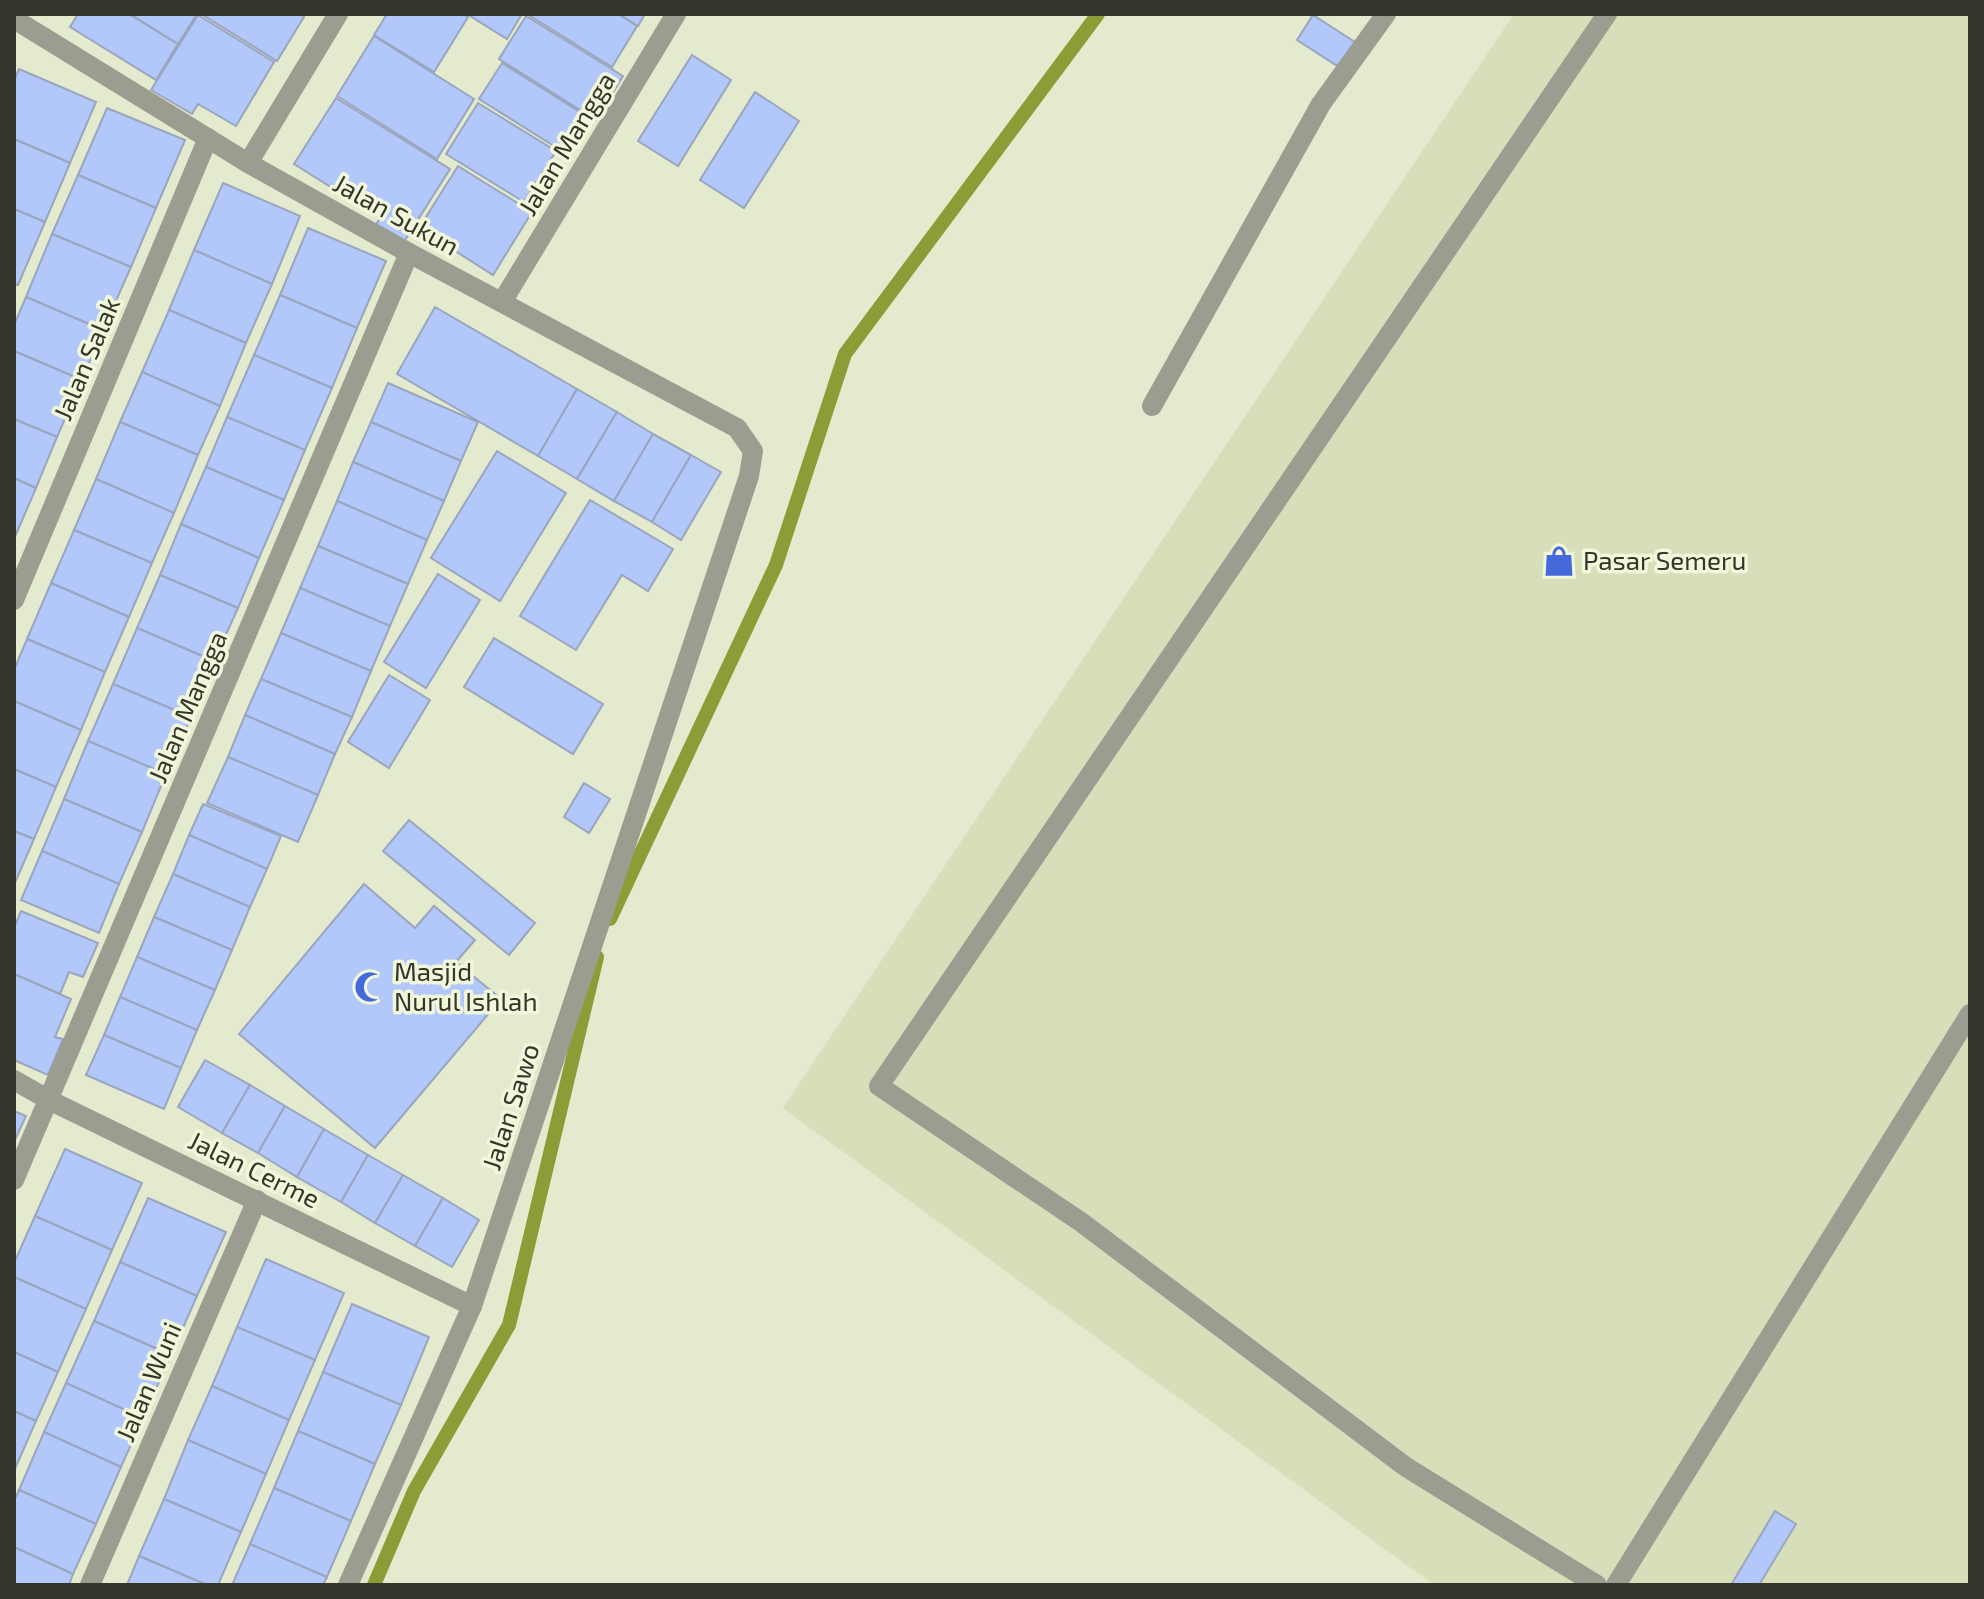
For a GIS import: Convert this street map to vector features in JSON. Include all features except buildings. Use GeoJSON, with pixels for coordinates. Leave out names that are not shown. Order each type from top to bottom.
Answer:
{"type":"FeatureCollection","features":[{"type":"Feature","properties":{"kind":"street"},"geometry":{"type":"LineString","coordinates":[[248,163],[338,14]]}},
{"type":"Feature","properties":{"kind":"street","name":"Jalan Mangga"},"geometry":{"type":"LineString","coordinates":[[502,302],[676,14]]}},
{"type":"Feature","properties":{"kind":"street"},"geometry":{"type":"LineString","coordinates":[[1152,406],[1321,104],[1386,14]]}},
{"type":"Feature","properties":{"kind":"street"},"geometry":{"type":"LineString","coordinates":[[1597,1585],[1406,1467],[1081,1222],[879,1086],[1607,14]]}},
{"type":"Feature","properties":{"kind":"street","name":"Jalan Sukun"},"geometry":{"type":"LineString","coordinates":[[18,23],[248,163],[409,253],[737,428],[753,451]]}},
{"type":"Feature","properties":{"kind":"street","name":"Jalan Salak"},"geometry":{"type":"LineString","coordinates":[[14,600],[208,138]]}},
{"type":"Feature","properties":{"kind":"street","name":"Jalan Mangga"},"geometry":{"type":"LineString","coordinates":[[14,1180],[409,253]]}},
{"type":"Feature","properties":{"kind":"street","name":"Jalan Sawo"},"geometry":{"type":"LineString","coordinates":[[348,1585],[472,1306],[749,476],[753,451]]}},
{"type":"Feature","properties":{"kind":"street"},"geometry":{"type":"LineString","coordinates":[[1616,1585],[1970,1014]]}},
{"type":"Feature","properties":{"kind":"street","name":"Jalan Cerme"},"geometry":{"type":"LineString","coordinates":[[14,1080],[49,1100],[472,1306]]}},
{"type":"Feature","properties":{"kind":"street","name":"Jalan Wuni"},"geometry":{"type":"LineString","coordinates":[[90,1585],[257,1200]]}},
{"type":"Feature","properties":{"kind":"shaded area","name":"Pasar Semeru"},"geometry":{"type":"Polygon","coordinates":[[[1514,14],[1970,14],[1970,1585],[1434,1585],[783,1108],[1514,14]]]}},
{"type":"Feature","properties":{"kind":"waterway"},"geometry":{"type":"LineString","coordinates":[[610,919],[776,565],[845,354],[1098,14]]}},
{"type":"Feature","properties":{"kind":"waterway"},"geometry":{"type":"LineString","coordinates":[[374,1585],[414,1491],[509,1325],[597,957]]}},
{"type":"Feature","properties":{"kind":"place","name":"Pasar Semeru"},"geometry":{"type":"Point","coordinates":[1559,561]}},
{"type":"Feature","properties":{"kind":"place","name":"Masjid Nurul Ishlah"},"geometry":{"type":"Point","coordinates":[370,987]}}]}
